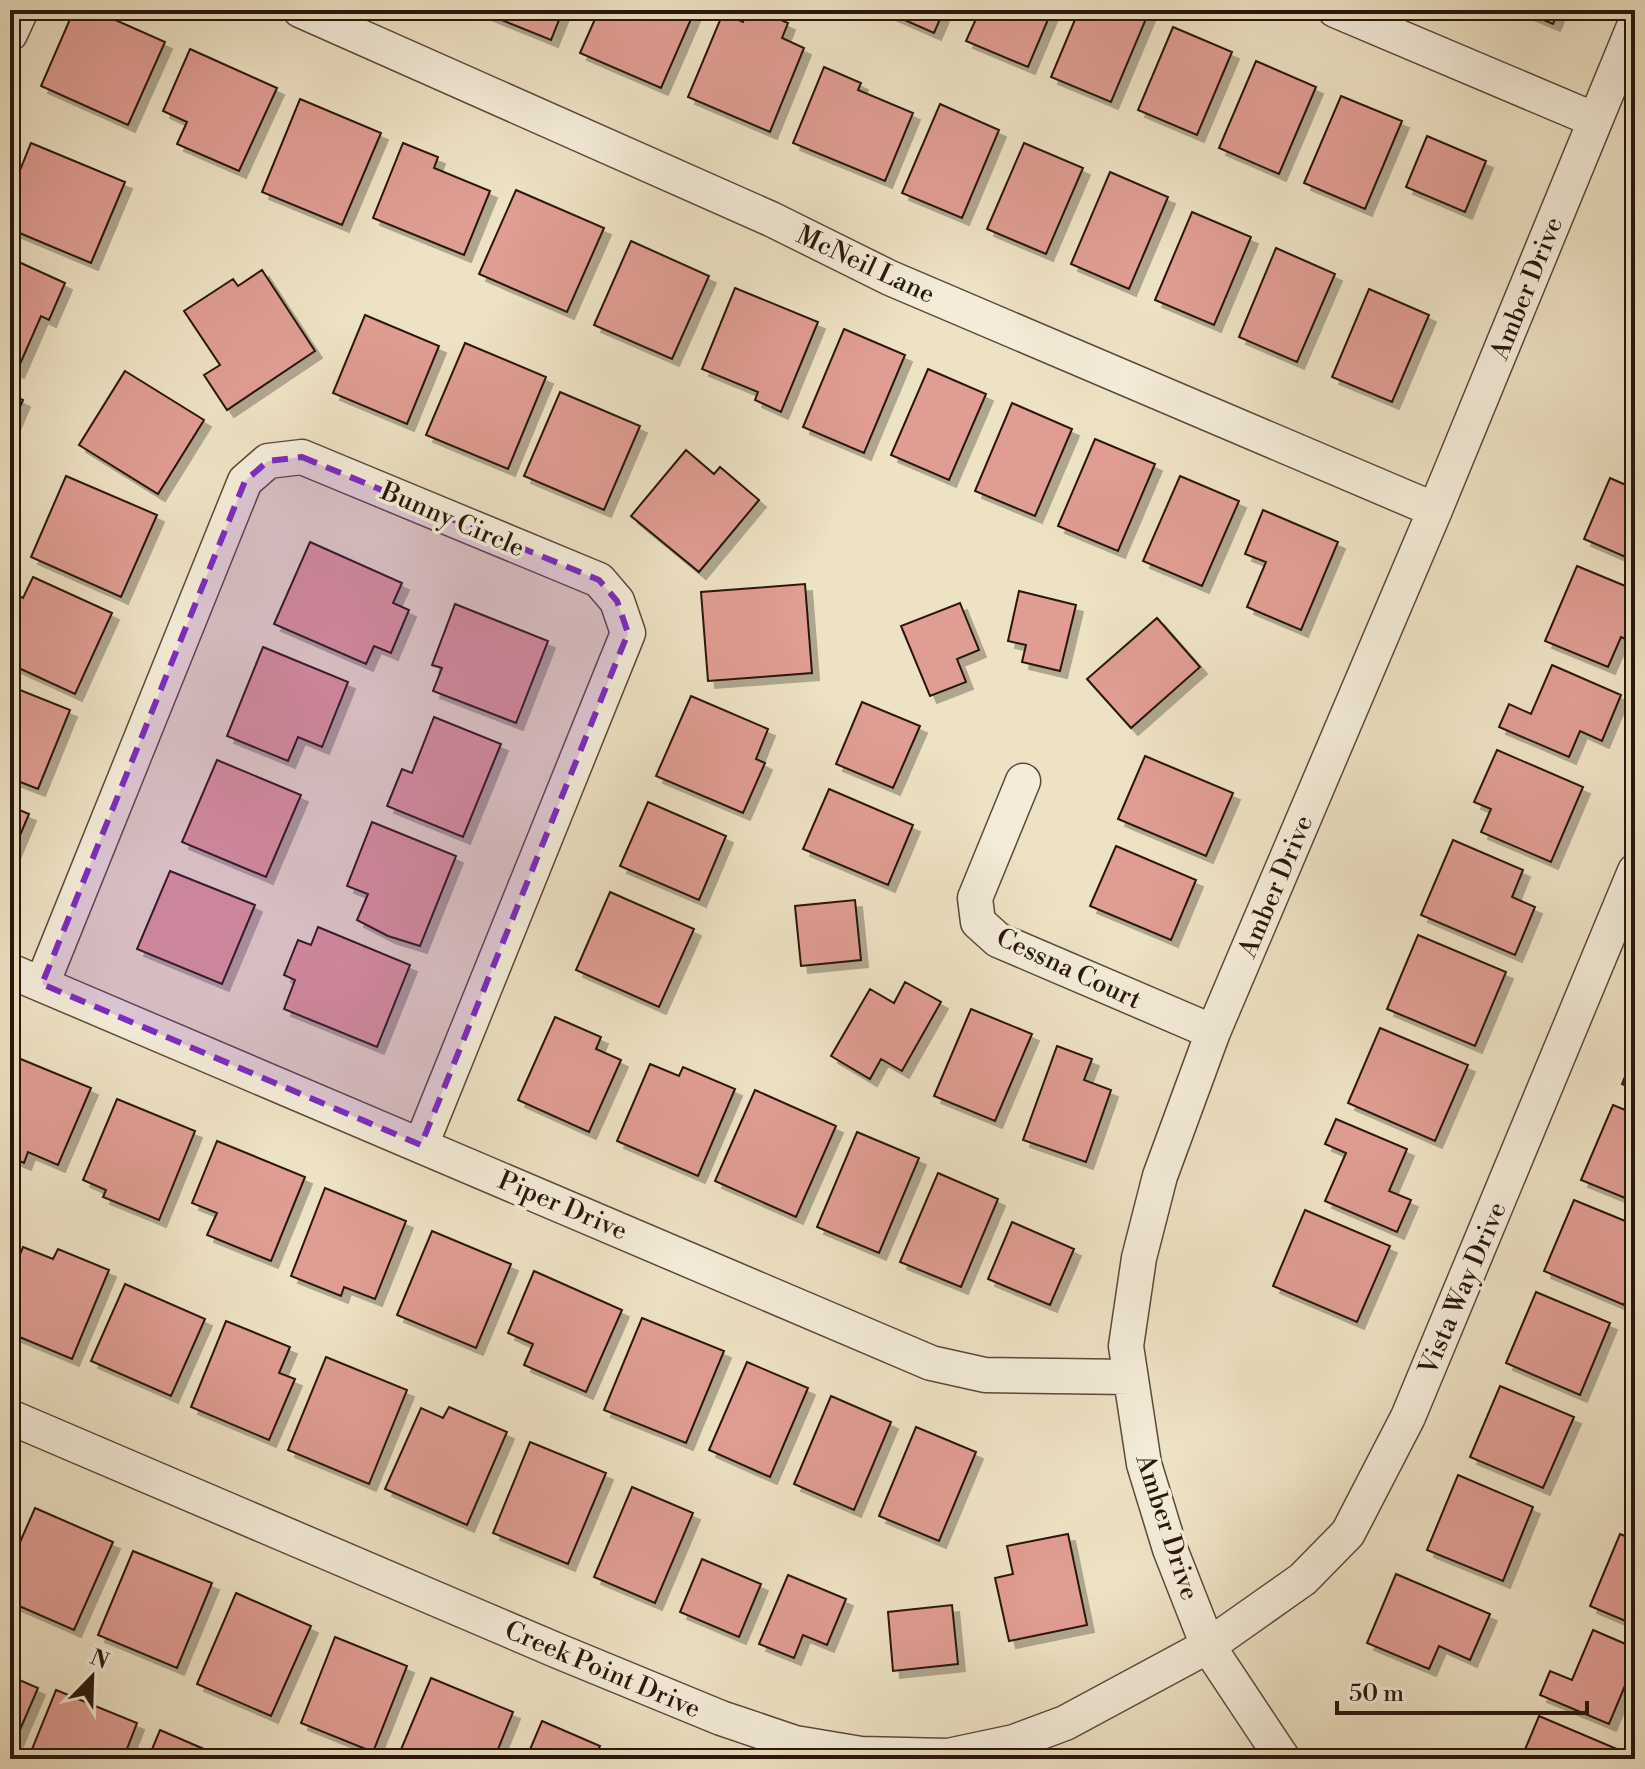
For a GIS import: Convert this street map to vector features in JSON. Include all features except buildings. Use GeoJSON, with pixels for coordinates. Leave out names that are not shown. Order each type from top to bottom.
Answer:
{"type":"FeatureCollection","features":[{"type":"Feature","properties":{"kind":"street"},"geometry":{"type":"LineString","coordinates":[[10,34],[21,10]]}},
{"type":"Feature","properties":{"kind":"street","name":"McNeil Lane"},"geometry":{"type":"LineString","coordinates":[[300,10],[771,219],[890,278],[1435,510]]}},
{"type":"Feature","properties":{"kind":"street"},"geometry":{"type":"LineString","coordinates":[[1335,10],[1595,120]]}},
{"type":"Feature","properties":{"kind":"street","name":"Amber Drive"},"geometry":{"type":"LineString","coordinates":[[1283,1759],[1208,1646],[1170,1549],[1144,1464],[1126,1346],[1139,1258],[1160,1176],[1213,1032],[1435,510],[1635,24]]}},
{"type":"Feature","properties":{"kind":"street","name":"Bunny Circle"},"geometry":{"type":"LineString","coordinates":[[42,984],[245,481],[268,461],[302,457],[599,580],[617,601],[628,633],[421,1145]]}},
{"type":"Feature","properties":{"kind":"street","name":"Cessna Court"},"geometry":{"type":"LineString","coordinates":[[1023,781],[975,898],[978,922],[998,940],[1213,1032]]}},
{"type":"Feature","properties":{"kind":"street","name":"Vista Way Drive"},"geometry":{"type":"LineString","coordinates":[[1208,1646],[1303,1579],[1348,1533],[1408,1417],[1635,871]]}},
{"type":"Feature","properties":{"kind":"street","name":"Piper Drive"},"geometry":{"type":"LineString","coordinates":[[10,971],[931,1363],[985,1375],[1130,1377]]}},
{"type":"Feature","properties":{"kind":"street","name":"Creek Point Drive"},"geometry":{"type":"LineString","coordinates":[[10,1417],[558,1651],[721,1718],[795,1743],[861,1754],[948,1756],[1014,1742],[1065,1723],[1208,1646]]}},
{"type":"Feature","properties":{"kind":"highlighted area"},"geometry":{"type":"Polygon","coordinates":[[[302,457],[599,580],[617,601],[628,633],[421,1145],[42,984],[245,481],[268,461],[302,457]]]}}]}
